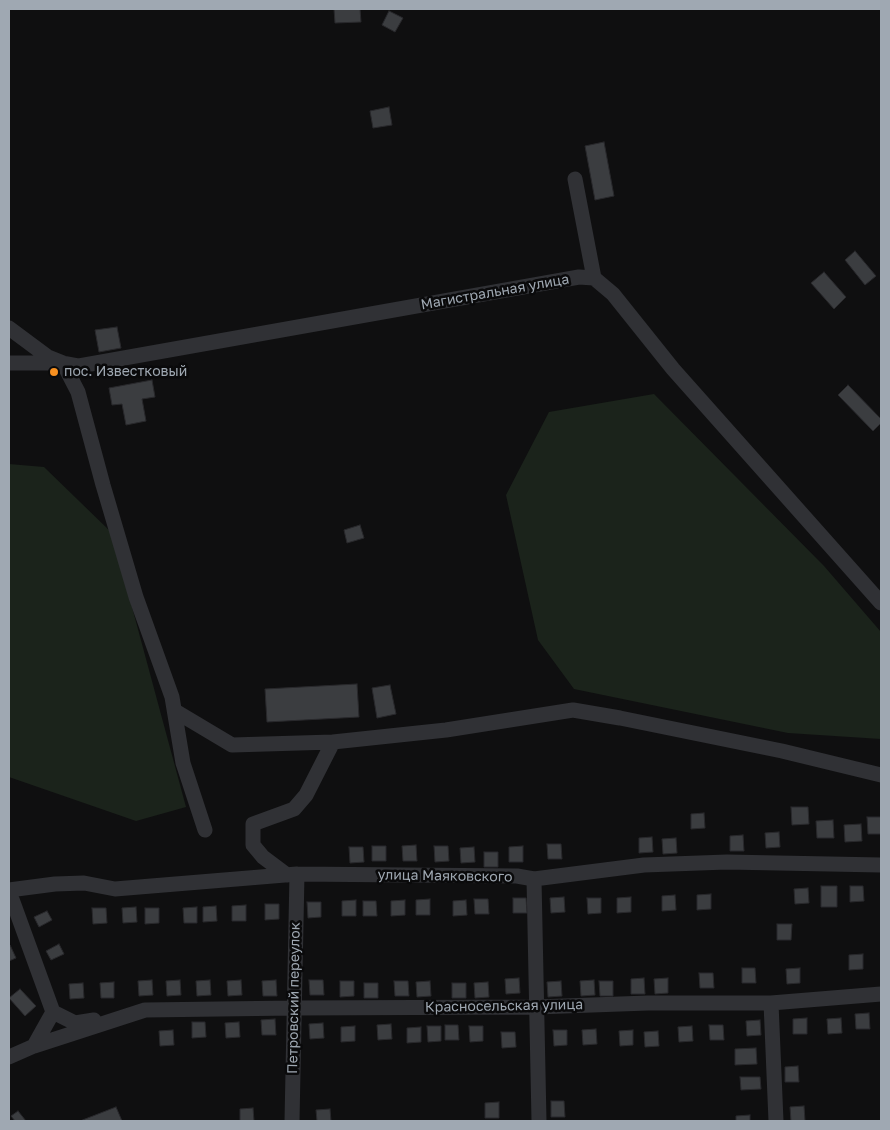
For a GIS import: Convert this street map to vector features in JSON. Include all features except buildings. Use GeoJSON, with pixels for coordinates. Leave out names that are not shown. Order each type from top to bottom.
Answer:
{"type":"FeatureCollection","features":[{"type":"Feature","properties":{"kind":"street"},"geometry":{"type":"LineString","coordinates":[[575,179],[594,278],[613,294],[673,369],[881,603]]}},
{"type":"Feature","properties":{"kind":"street","name":"Магистральная улица"},"geometry":{"type":"LineString","coordinates":[[9,328],[48,357],[78,366],[579,277],[594,278]]}},
{"type":"Feature","properties":{"kind":"street"},"geometry":{"type":"LineString","coordinates":[[9,363],[63,363],[78,392],[102,485],[136,597],[172,697],[183,763],[205,830]]}},
{"type":"Feature","properties":{"kind":"street"},"geometry":{"type":"LineString","coordinates":[[175,711],[232,745],[333,742],[446,730],[573,710],[782,752],[881,775]]}},
{"type":"Feature","properties":{"kind":"street"},"geometry":{"type":"LineString","coordinates":[[292,874],[263,857],[253,845],[253,824],[294,810],[306,796],[333,742]]}},
{"type":"Feature","properties":{"kind":"street","name":"улица Маяковского"},"geometry":{"type":"LineString","coordinates":[[9,890],[56,884],[84,883],[115,889],[292,874],[517,876],[534,879],[644,865],[727,862],[881,865]]}},
{"type":"Feature","properties":{"kind":"street","name":"Петровский переулок"},"geometry":{"type":"LineString","coordinates":[[292,874],[294,1008],[292,1121]]}},
{"type":"Feature","properties":{"kind":"street"},"geometry":{"type":"LineString","coordinates":[[534,879],[539,1121]]}},
{"type":"Feature","properties":{"kind":"street"},"geometry":{"type":"LineString","coordinates":[[9,890],[53,1012],[34,1046]]}},
{"type":"Feature","properties":{"kind":"street","name":"Красносельская улица"},"geometry":{"type":"LineString","coordinates":[[9,1057],[34,1046],[145,1010],[771,1003],[881,994]]}},
{"type":"Feature","properties":{"kind":"street"},"geometry":{"type":"LineString","coordinates":[[771,1003],[776,1121]]}},
{"type":"Feature","properties":{"kind":"street","name":"Красносельская улица"},"geometry":{"type":"LineString","coordinates":[[53,1012],[75,1023],[127,1016]]}},
{"type":"Feature","properties":{"kind":"shaded area"},"geometry":{"type":"Polygon","coordinates":[[[654,394],[824,566],[881,632],[881,739],[788,733],[574,689],[538,640],[506,495],[549,412],[654,394]]]}},
{"type":"Feature","properties":{"kind":"shaded area"},"geometry":{"type":"Polygon","coordinates":[[[9,464],[44,467],[112,533],[186,807],[136,821],[9,777],[9,464]]]}},
{"type":"Feature","properties":{"kind":"place","name":"пос. Известковый"},"geometry":{"type":"Point","coordinates":[54,372]}}]}
